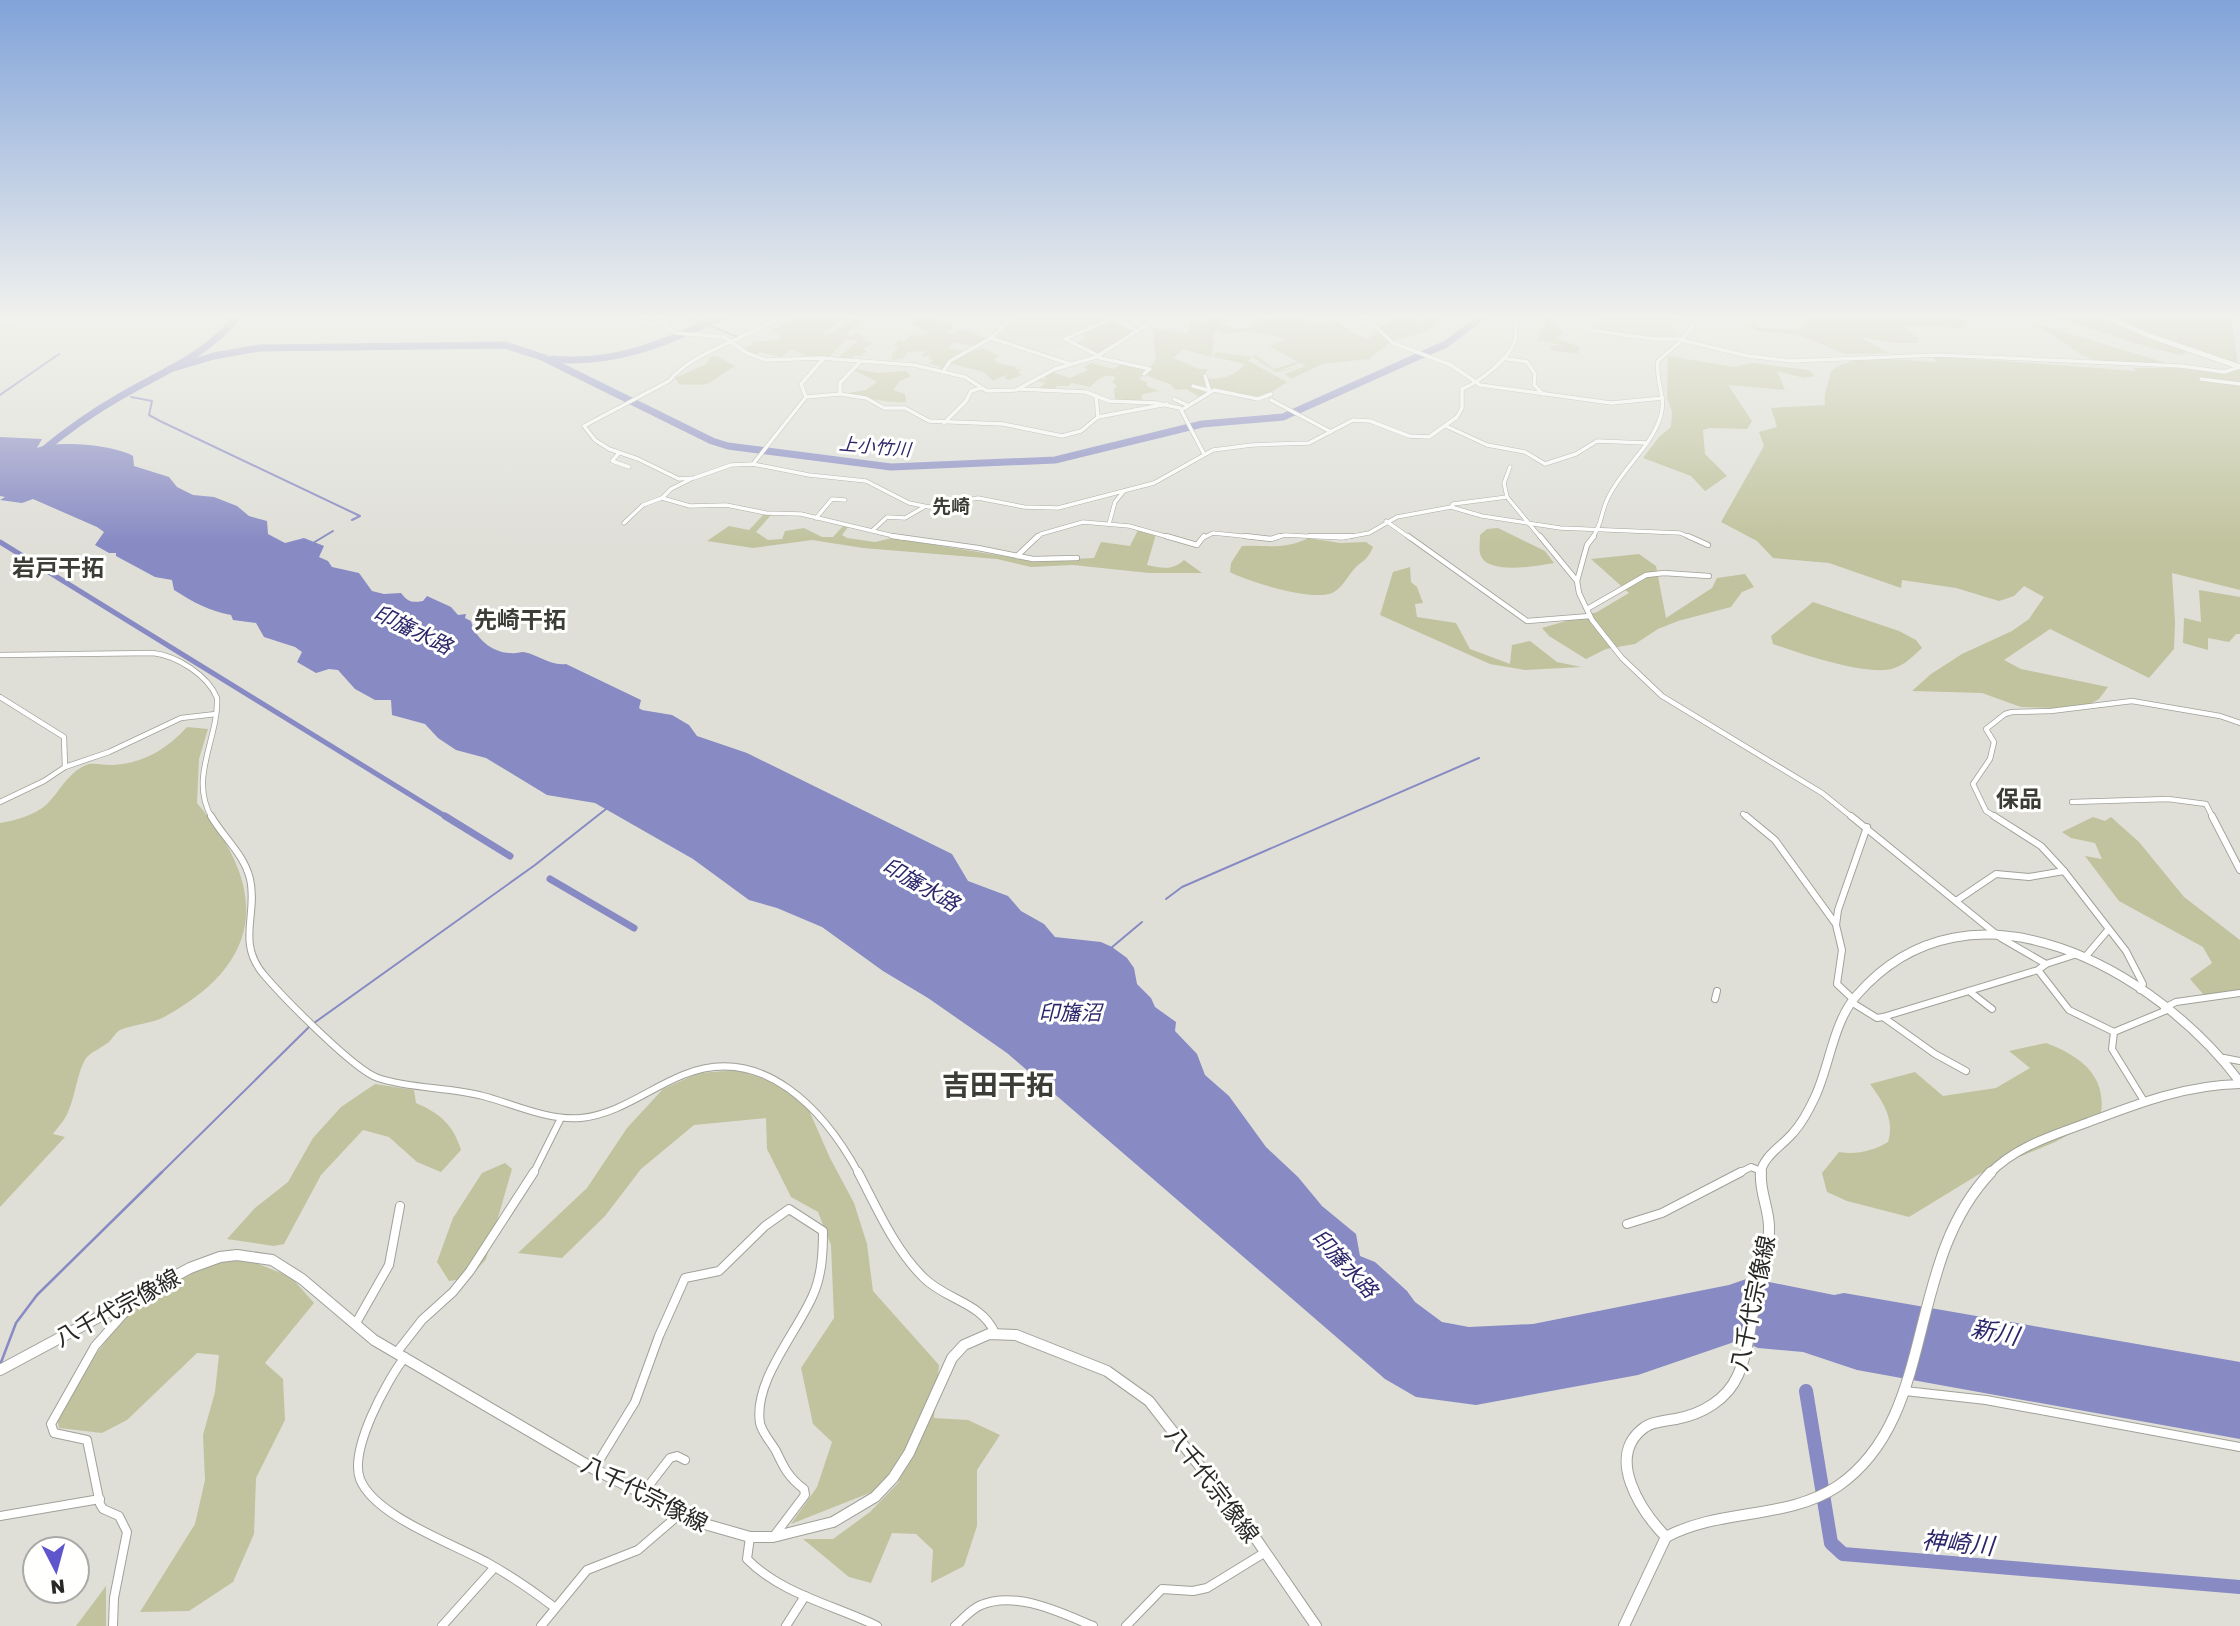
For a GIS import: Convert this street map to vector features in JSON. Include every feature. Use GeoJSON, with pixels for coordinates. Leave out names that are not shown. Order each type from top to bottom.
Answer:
{"type":"FeatureCollection","features":[{"type":"Feature","properties":{"kind":"main road"},"geometry":{"type":"LineString","coordinates":[[1624,1626],[1666,1537],[1687,1524],[1716,1516],[1782,1508],[1810,1500],[1833,1490],[1860,1470],[1875,1453],[1888,1434],[1905,1391],[1930,1294],[1955,1217],[1966,1198],[1998,1165],[2038,1142],[2144,1101],[2192,1087],[2240,1083],[2224,1058],[2201,1035],[2140,990],[2083,955],[2035,941],[2001,938],[1971,937],[1924,944],[1910,951],[1852,1000],[1816,1096],[1794,1131],[1768,1157],[1761,1171]]}},
{"type":"Feature","properties":{"kind":"main road","name":"八千代宗像線"},"geometry":{"type":"LineString","coordinates":[[1666,1537],[1642,1511],[1634,1496],[1629,1478],[1629,1450],[1645,1427],[1659,1421],[1697,1413],[1715,1404],[1728,1392],[1737,1377],[1764,1260],[1769,1218],[1761,1171]]}},
{"type":"Feature","properties":{"kind":"main road","name":"八千代宗像線"},"geometry":{"type":"LineString","coordinates":[[0,1370],[205,1262],[220,1257],[256,1256],[285,1266],[354,1325],[594,1469],[701,1524],[750,1537],[773,1537],[833,1522],[874,1496],[893,1478],[909,1453],[952,1358],[964,1345],[995,1333],[1016,1335],[1107,1371],[1138,1391],[1161,1415],[1265,1552],[1315,1626]]}},
{"type":"Feature","properties":{"kind":"street"},"geometry":{"type":"LineString","coordinates":[[645,393],[584,424],[595,440],[619,453],[680,479],[694,478]]}},
{"type":"Feature","properties":{"kind":"street"},"geometry":{"type":"LineString","coordinates":[[804,393],[806,397]]}},
{"type":"Feature","properties":{"kind":"street"},"geometry":{"type":"LineString","coordinates":[[944,423],[950,415],[962,408],[970,393]]}},
{"type":"Feature","properties":{"kind":"street"},"geometry":{"type":"LineString","coordinates":[[1088,393],[1113,401],[1167,404],[1183,409],[1196,442],[1204,454]]}},
{"type":"Feature","properties":{"kind":"street"},"geometry":{"type":"LineString","coordinates":[[1183,409],[1205,393]]}},
{"type":"Feature","properties":{"kind":"street"},"geometry":{"type":"LineString","coordinates":[[1233,393],[1261,400],[1271,397],[1331,432]]}},
{"type":"Feature","properties":{"kind":"street"},"geometry":{"type":"LineString","coordinates":[[873,530],[887,517],[905,517],[924,507],[978,498],[1051,509],[1154,483],[1204,454],[1252,445],[1303,444],[1353,420],[1370,421],[1409,436],[1427,438],[1446,426],[1462,408],[1462,393]]}},
{"type":"Feature","properties":{"kind":"street"},"geometry":{"type":"LineString","coordinates":[[1536,393],[1611,403],[1663,398]]}},
{"type":"Feature","properties":{"kind":"street"},"geometry":{"type":"LineString","coordinates":[[1662,393],[1661,415],[1647,443],[1608,497],[1598,531],[1587,545],[1577,581],[1579,593],[1590,616],[1622,658],[1662,696],[1798,777],[1867,827],[2001,938],[2046,964]]}},
{"type":"Feature","properties":{"kind":"street"},"geometry":{"type":"LineString","coordinates":[[753,464],[806,397],[840,394],[866,398],[884,408],[905,408],[925,420],[1003,424],[1062,436],[1081,431],[1098,417],[1167,404]]}},
{"type":"Feature","properties":{"kind":"street"},"geometry":{"type":"LineString","coordinates":[[1096,396],[1098,417]]}},
{"type":"Feature","properties":{"kind":"street"},"geometry":{"type":"LineString","coordinates":[[1174,399],[1188,405]]}},
{"type":"Feature","properties":{"kind":"street"},"geometry":{"type":"LineString","coordinates":[[1446,426],[1483,443],[1525,452],[1545,464],[1576,454],[1597,441],[1647,443]]}},
{"type":"Feature","properties":{"kind":"street"},"geometry":{"type":"LineString","coordinates":[[619,453],[612,460],[629,467]]}},
{"type":"Feature","properties":{"kind":"street"},"geometry":{"type":"LineString","coordinates":[[624,523],[643,505],[662,498],[671,489],[731,465],[753,464],[809,475],[866,481],[909,503],[924,507]]}},
{"type":"Feature","properties":{"kind":"street"},"geometry":{"type":"LineString","coordinates":[[1510,467],[1504,483],[1507,497],[1577,581]]}},
{"type":"Feature","properties":{"kind":"street"},"geometry":{"type":"LineString","coordinates":[[1109,524],[1115,502],[1124,491]]}},
{"type":"Feature","properties":{"kind":"street"},"geometry":{"type":"LineString","coordinates":[[1017,556],[1041,534],[1080,522],[1144,529],[1197,545],[1205,535],[1213,533],[1270,539],[1285,535],[1342,538],[1370,533],[1381,528],[1386,521],[1397,517],[1451,507],[1453,504],[1507,497]]}},
{"type":"Feature","properties":{"kind":"street"},"geometry":{"type":"LineString","coordinates":[[662,498],[690,506],[726,505],[816,518],[902,538],[1017,556],[1052,560],[1077,558]]}},
{"type":"Feature","properties":{"kind":"street"},"geometry":{"type":"LineString","coordinates":[[816,518],[832,499],[845,500]]}},
{"type":"Feature","properties":{"kind":"street"},"geometry":{"type":"LineString","coordinates":[[1451,507],[1482,516],[1598,531],[1680,533],[1708,545]]}},
{"type":"Feature","properties":{"kind":"street"},"geometry":{"type":"LineString","coordinates":[[1386,521],[1527,621],[1590,616]]}},
{"type":"Feature","properties":{"kind":"street"},"geometry":{"type":"LineString","coordinates":[[1587,610],[1623,586],[1648,574],[1709,576]]}},
{"type":"Feature","properties":{"kind":"street"},"geometry":{"type":"LineString","coordinates":[[0,655],[39,652],[159,654],[187,668],[212,687],[218,706],[205,760],[205,802],[209,813],[235,846],[249,878],[252,893],[248,949],[255,965],[358,1067],[377,1078],[480,1095],[561,1118],[584,1119],[613,1112],[683,1075],[708,1069],[744,1070],[788,1085],[813,1104],[823,1117],[915,1269],[948,1295],[985,1315],[992,1321],[995,1333]]}},
{"type":"Feature","properties":{"kind":"street"},"geometry":{"type":"LineString","coordinates":[[0,697],[64,737],[65,766]]}},
{"type":"Feature","properties":{"kind":"street"},"geometry":{"type":"LineString","coordinates":[[2140,990],[2143,984],[2135,965],[2064,871],[2041,846],[1991,815],[1982,804],[1973,784],[1990,759],[1994,742],[1986,729],[2005,714],[2012,712],[2052,711],[2132,701],[2220,716],[2240,723]]}},
{"type":"Feature","properties":{"kind":"street"},"geometry":{"type":"LineString","coordinates":[[0,802],[44,781],[65,766],[109,752],[189,715],[216,714]]}},
{"type":"Feature","properties":{"kind":"street"},"geometry":{"type":"LineString","coordinates":[[2072,802],[2168,799],[2206,804],[2240,870]]}},
{"type":"Feature","properties":{"kind":"street"},"geometry":{"type":"LineString","coordinates":[[1743,814],[1780,847],[1836,925],[1842,950],[1837,984],[1852,1000],[1877,1018],[2038,970],[2046,964],[2083,955],[2108,930]]}},
{"type":"Feature","properties":{"kind":"street"},"geometry":{"type":"LineString","coordinates":[[1836,925],[1848,875],[1867,827]]}},
{"type":"Feature","properties":{"kind":"street"},"geometry":{"type":"LineString","coordinates":[[1956,901],[1996,874],[2029,877],[2064,871]]}},
{"type":"Feature","properties":{"kind":"street"},"geometry":{"type":"LineString","coordinates":[[2038,970],[2069,1010],[2114,1032]]}},
{"type":"Feature","properties":{"kind":"street"},"geometry":{"type":"LineString","coordinates":[[1969,990],[1992,1009]]}},
{"type":"Feature","properties":{"kind":"street"},"geometry":{"type":"LineString","coordinates":[[2114,1032],[2176,1002],[2240,993]]}},
{"type":"Feature","properties":{"kind":"street"},"geometry":{"type":"LineString","coordinates":[[1883,1017],[1938,1053],[1950,1065],[1966,1071]]}},
{"type":"Feature","properties":{"kind":"street"},"geometry":{"type":"LineString","coordinates":[[2114,1032],[2112,1049],[2144,1101]]}},
{"type":"Feature","properties":{"kind":"street"},"geometry":{"type":"LineString","coordinates":[[2224,1058],[2240,1061]]}},
{"type":"Feature","properties":{"kind":"street"},"geometry":{"type":"LineString","coordinates":[[554,1607],[529,1586],[390,1510],[371,1494],[360,1480],[359,1467],[377,1403],[401,1355],[422,1320],[453,1292],[470,1271],[531,1178],[561,1118]]}},
{"type":"Feature","properties":{"kind":"street"},"geometry":{"type":"LineString","coordinates":[[1627,1224],[1662,1213],[1752,1167],[1761,1171]]}},
{"type":"Feature","properties":{"kind":"street"},"geometry":{"type":"LineString","coordinates":[[354,1325],[389,1265],[400,1206]]}},
{"type":"Feature","properties":{"kind":"street"},"geometry":{"type":"LineString","coordinates":[[594,1469],[621,1429],[635,1402],[659,1336],[685,1278],[719,1271],[765,1226],[789,1209],[823,1231],[823,1247],[820,1271],[813,1293],[768,1380],[762,1408],[760,1421],[778,1456],[783,1474],[804,1489],[805,1495],[773,1537]]}},
{"type":"Feature","properties":{"kind":"street"},"geometry":{"type":"LineString","coordinates":[[113,1626],[114,1598],[127,1532],[119,1516],[103,1509],[87,1440],[54,1433],[51,1424],[95,1346],[138,1295]]}},
{"type":"Feature","properties":{"kind":"street"},"geometry":{"type":"LineString","coordinates":[[1905,1391],[1986,1400],[2240,1447]]}},
{"type":"Feature","properties":{"kind":"street"},"geometry":{"type":"LineString","coordinates":[[643,1493],[670,1458],[677,1456],[685,1460]]}},
{"type":"Feature","properties":{"kind":"street"},"geometry":{"type":"LineString","coordinates":[[0,1516],[100,1499]]}},
{"type":"Feature","properties":{"kind":"street"},"geometry":{"type":"LineString","coordinates":[[541,1626],[587,1570],[638,1550],[681,1513]]}},
{"type":"Feature","properties":{"kind":"street"},"geometry":{"type":"LineString","coordinates":[[750,1537],[747,1559],[754,1567],[786,1589],[861,1623],[877,1626]]}},
{"type":"Feature","properties":{"kind":"street"},"geometry":{"type":"LineString","coordinates":[[1126,1626],[1162,1589],[1193,1591],[1208,1588],[1265,1552]]}},
{"type":"Feature","properties":{"kind":"street"},"geometry":{"type":"LineString","coordinates":[[442,1626],[494,1568]]}},
{"type":"Feature","properties":{"kind":"street"},"geometry":{"type":"LineString","coordinates":[[786,1626],[805,1596]]}},
{"type":"Feature","properties":{"kind":"street"},"geometry":{"type":"LineString","coordinates":[[955,1626],[980,1605],[1007,1601],[1052,1610],[1093,1626]]}},
{"type":"Feature","properties":{"kind":"green space"},"geometry":{"type":"Polygon","coordinates":[[[902,393],[905,394],[906,402],[889,402],[842,394],[902,393]]]}},
{"type":"Feature","properties":{"kind":"green space"},"geometry":{"type":"Polygon","coordinates":[[[1114,393],[1150,393],[1141,395],[1143,401],[1115,400],[1114,393]]]}},
{"type":"Feature","properties":{"kind":"green space"},"geometry":{"type":"Polygon","coordinates":[[[1237,393],[1270,393],[1261,399],[1237,393]]]}},
{"type":"Feature","properties":{"kind":"green space"},"geometry":{"type":"Polygon","coordinates":[[[1667,393],[1733,393],[1752,421],[1747,429],[1703,430],[1705,454],[1727,476],[1705,491],[1691,476],[1643,458],[1659,437],[1671,427],[1672,412],[1667,393]]]}},
{"type":"Feature","properties":{"kind":"green space"},"geometry":{"type":"Polygon","coordinates":[[[1825,393],[2240,393],[2240,590],[2172,573],[2174,649],[2149,678],[2050,629],[2004,660],[2021,669],[2108,687],[2099,699],[2081,709],[2021,707],[1982,693],[1912,691],[1931,674],[1962,654],[2012,631],[2029,619],[2044,597],[2024,586],[2014,596],[1999,601],[1956,588],[1902,580],[1901,588],[1829,563],[1773,558],[1757,541],[1721,522],[1764,446],[1759,432],[1777,427],[1771,408],[1825,405],[1825,393]]]}},
{"type":"Feature","properties":{"kind":"green space"},"geometry":{"type":"Polygon","coordinates":[[[764,514],[771,515],[756,532],[768,540],[782,539],[785,531],[804,528],[822,537],[833,537],[843,526],[848,527],[842,535],[847,538],[875,542],[892,538],[1033,561],[1094,558],[1101,542],[1130,546],[1138,530],[1156,534],[1147,565],[1171,567],[1184,560],[1202,573],[1149,573],[1073,565],[1031,567],[997,559],[863,548],[812,540],[753,548],[707,541],[729,526],[749,530],[764,514]]]}},
{"type":"Feature","properties":{"kind":"green space"},"geometry":{"type":"Polygon","coordinates":[[[1498,528],[1545,551],[1554,563],[1516,568],[1487,563],[1480,553],[1480,535],[1487,529],[1498,528]]]}},
{"type":"Feature","properties":{"kind":"green space"},"geometry":{"type":"Polygon","coordinates":[[[1309,538],[1340,543],[1366,542],[1373,547],[1368,557],[1353,570],[1341,587],[1325,595],[1282,590],[1230,572],[1231,563],[1242,546],[1283,546],[1309,538]]]}},
{"type":"Feature","properties":{"kind":"green space"},"geometry":{"type":"Polygon","coordinates":[[[1639,554],[1656,566],[1666,618],[1712,588],[1717,578],[1745,574],[1754,587],[1742,592],[1731,607],[1678,621],[1658,629],[1635,644],[1606,649],[1586,659],[1549,636],[1542,628],[1597,612],[1629,593],[1591,559],[1639,554]]]}},
{"type":"Feature","properties":{"kind":"green space"},"geometry":{"type":"Polygon","coordinates":[[[1410,567],[1411,582],[1417,587],[1423,603],[1415,604],[1417,617],[1456,623],[1470,649],[1510,664],[1512,645],[1530,641],[1557,662],[1581,667],[1525,670],[1490,664],[1380,615],[1393,572],[1410,567]]]}},
{"type":"Feature","properties":{"kind":"green space"},"geometry":{"type":"Polygon","coordinates":[[[2199,590],[2240,597],[2240,634],[2236,634],[2229,642],[2208,638],[2208,650],[2183,643],[2184,618],[2201,622],[2199,590]]]}},
{"type":"Feature","properties":{"kind":"green space"},"geometry":{"type":"Polygon","coordinates":[[[1813,602],[1899,631],[1916,640],[1922,648],[1896,668],[1873,670],[1829,662],[1773,644],[1771,636],[1813,602]]]}},
{"type":"Feature","properties":{"kind":"green space"},"geometry":{"type":"Polygon","coordinates":[[[187,727],[208,729],[199,759],[197,803],[220,834],[236,864],[245,893],[246,920],[238,947],[223,971],[199,995],[161,1019],[120,1030],[109,1042],[87,1057],[67,1115],[53,1134],[65,1137],[0,1207],[0,823],[41,809],[70,776],[82,767],[89,764],[122,764],[143,759],[162,749],[187,727]]]}},
{"type":"Feature","properties":{"kind":"green space"},"geometry":{"type":"Polygon","coordinates":[[[2093,817],[2105,821],[2111,817],[2139,842],[2184,897],[2240,940],[2240,992],[2204,995],[2190,979],[2212,963],[2203,947],[2119,901],[2085,856],[2102,859],[2095,843],[2071,838],[2062,832],[2093,817]]]}},
{"type":"Feature","properties":{"kind":"green space"},"geometry":{"type":"Polygon","coordinates":[[[2046,1043],[2070,1054],[2090,1070],[2100,1091],[2100,1118],[2055,1142],[1981,1173],[1909,1217],[1847,1201],[1827,1192],[1822,1173],[1839,1152],[1865,1151],[1888,1142],[1889,1118],[1870,1084],[1915,1072],[1943,1096],[1996,1088],[2030,1068],[2009,1051],[2046,1043]]]}},
{"type":"Feature","properties":{"kind":"green space"},"geometry":{"type":"Polygon","coordinates":[[[737,1070],[781,1085],[808,1108],[854,1203],[867,1244],[873,1291],[939,1365],[934,1418],[968,1420],[1000,1435],[977,1470],[977,1526],[964,1566],[931,1583],[933,1550],[916,1534],[892,1533],[871,1583],[849,1577],[803,1539],[833,1539],[870,1512],[900,1481],[791,1524],[817,1487],[832,1442],[813,1424],[801,1368],[834,1318],[831,1245],[818,1212],[791,1197],[767,1149],[766,1118],[694,1125],[641,1169],[605,1216],[562,1258],[518,1253],[587,1188],[627,1128],[663,1089],[699,1073],[737,1070]]]}},
{"type":"Feature","properties":{"kind":"green space"},"geometry":{"type":"Polygon","coordinates":[[[375,1084],[414,1090],[416,1103],[438,1115],[449,1126],[461,1150],[441,1172],[417,1162],[389,1137],[363,1130],[321,1175],[284,1244],[274,1246],[227,1239],[255,1208],[288,1182],[313,1138],[341,1107],[375,1084]]]}},
{"type":"Feature","properties":{"kind":"green space"},"geometry":{"type":"Polygon","coordinates":[[[505,1163],[512,1169],[486,1259],[470,1278],[449,1281],[437,1262],[453,1218],[482,1173],[505,1163]]]}},
{"type":"Feature","properties":{"kind":"green space"},"geometry":{"type":"Polygon","coordinates":[[[246,1259],[291,1277],[314,1303],[265,1363],[283,1379],[285,1420],[256,1478],[254,1534],[233,1582],[189,1611],[140,1612],[195,1524],[205,1480],[203,1435],[215,1392],[219,1355],[197,1353],[127,1420],[102,1433],[59,1428],[56,1411],[121,1319],[143,1294],[205,1263],[246,1259]]]}},
{"type":"Feature","properties":{"kind":"green space"},"geometry":{"type":"Polygon","coordinates":[[[106,1586],[106,1626],[76,1626],[106,1586]]]}},
{"type":"Feature","properties":{"kind":"water","name":"印旛沼"},"geometry":{"type":"Polygon","coordinates":[[[0,437],[42,439],[37,448],[58,444],[86,445],[113,449],[133,456],[134,466],[169,477],[177,487],[193,495],[214,497],[237,506],[249,516],[267,521],[268,534],[285,543],[304,538],[324,546],[319,557],[328,561],[332,567],[359,573],[372,591],[384,594],[401,593],[413,602],[423,601],[427,596],[451,607],[458,615],[466,614],[465,618],[471,621],[476,633],[485,643],[497,650],[528,653],[554,663],[566,664],[641,700],[639,708],[642,710],[672,715],[689,725],[697,736],[747,753],[952,854],[968,881],[1008,896],[1021,911],[1044,924],[1055,937],[1101,942],[1112,947],[1127,958],[1134,968],[1137,984],[1151,998],[1155,1007],[1176,1022],[1175,1031],[1197,1054],[1205,1075],[1229,1096],[1266,1147],[1298,1177],[1322,1206],[1356,1234],[1360,1256],[1375,1262],[1407,1291],[1415,1302],[1442,1322],[1469,1327],[1533,1324],[1729,1285],[1749,1278],[1834,1295],[1844,1293],[2240,1362],[2240,1439],[1857,1370],[1803,1352],[1758,1348],[1740,1340],[1638,1375],[1476,1405],[1416,1397],[1385,1379],[1007,1053],[928,998],[883,971],[822,927],[777,908],[749,900],[693,859],[595,803],[547,795],[486,758],[456,750],[438,738],[425,724],[392,715],[391,700],[375,700],[355,689],[338,670],[329,669],[316,673],[297,662],[302,652],[264,637],[256,623],[233,620],[231,615],[201,606],[174,590],[172,580],[155,577],[116,556],[116,553],[109,553],[95,545],[104,532],[97,527],[33,499],[22,503],[0,500],[5,497],[0,496],[0,437]]]}},
{"type":"Feature","properties":{"kind":"waterway"},"geometry":{"type":"LineString","coordinates":[[41,452],[70,429],[127,393]]}},
{"type":"Feature","properties":{"kind":"waterway","name":"上小竹川"},"geometry":{"type":"LineString","coordinates":[[615,393],[712,441],[728,446],[891,467],[1055,460],[1202,424],[1283,417],[1337,393]]}},
{"type":"Feature","properties":{"kind":"waterway"},"geometry":{"type":"LineString","coordinates":[[131,397],[152,401],[149,415],[160,421],[360,516],[352,520]]}},
{"type":"Feature","properties":{"kind":"waterway"},"geometry":{"type":"LineString","coordinates":[[313,543],[333,531]]}},
{"type":"Feature","properties":{"kind":"waterway"},"geometry":{"type":"LineString","coordinates":[[0,542],[448,818]]}},
{"type":"Feature","properties":{"kind":"waterway"},"geometry":{"type":"LineString","coordinates":[[1166,899],[1182,887],[1479,758]]}},
{"type":"Feature","properties":{"kind":"waterway"},"geometry":{"type":"LineString","coordinates":[[314,1023],[535,865],[606,809]]}},
{"type":"Feature","properties":{"kind":"waterway"},"geometry":{"type":"LineString","coordinates":[[445,816],[510,856]]}},
{"type":"Feature","properties":{"kind":"waterway"},"geometry":{"type":"LineString","coordinates":[[550,879],[634,928]]}},
{"type":"Feature","properties":{"kind":"waterway"},"geometry":{"type":"LineString","coordinates":[[1111,948],[1142,922]]}},
{"type":"Feature","properties":{"kind":"waterway"},"geometry":{"type":"LineString","coordinates":[[160,1174],[310,1026]]}},
{"type":"Feature","properties":{"kind":"waterway"},"geometry":{"type":"LineString","coordinates":[[0,1365],[16,1323],[37,1295],[162,1172]]}},
{"type":"Feature","properties":{"kind":"waterway","name":"神崎川"},"geometry":{"type":"LineString","coordinates":[[1806,1391],[1831,1543],[1843,1554],[2240,1587]]}},
{"type":"Feature","properties":{"kind":"district","name":"先崎"},"geometry":{"type":"Point","coordinates":[951,505]}},
{"type":"Feature","properties":{"kind":"district","name":"岩戸干拓"},"geometry":{"type":"Point","coordinates":[58,567]}},
{"type":"Feature","properties":{"kind":"district","name":"先崎干拓"},"geometry":{"type":"Point","coordinates":[520,619]}},
{"type":"Feature","properties":{"kind":"district","name":"保品"},"geometry":{"type":"Point","coordinates":[2019,798]}},
{"type":"Feature","properties":{"kind":"district","name":"吉田干拓"},"geometry":{"type":"Point","coordinates":[998,1084]}},
{"type":"Feature","properties":{"kind":"water label","name":"印旛水路"},"geometry":{"type":"Point","coordinates":[413,629]}},
{"type":"Feature","properties":{"kind":"water label","name":"印旛水路"},"geometry":{"type":"Point","coordinates":[921,884]}},
{"type":"Feature","properties":{"kind":"water label","name":"印旛水路"},"geometry":{"type":"Point","coordinates":[1345,1263]}},
{"type":"Feature","properties":{"kind":"water label","name":"新川"},"geometry":{"type":"Point","coordinates":[1995,1331]}}]}
